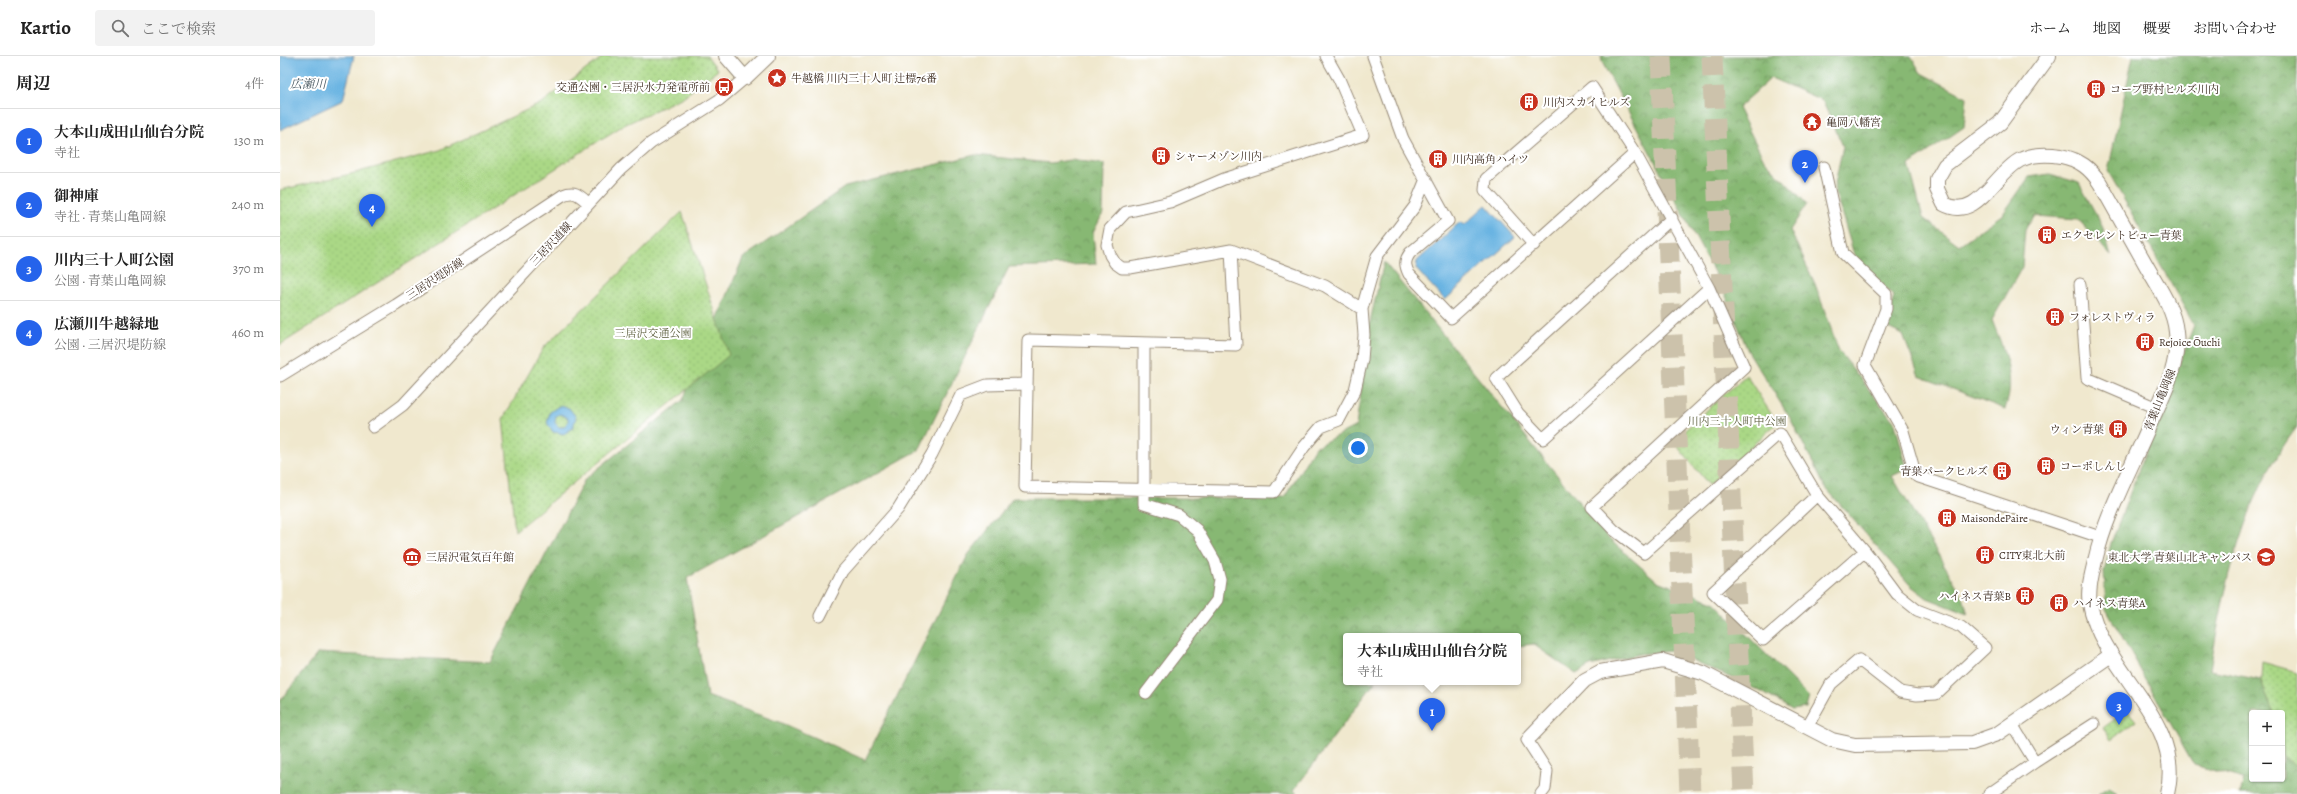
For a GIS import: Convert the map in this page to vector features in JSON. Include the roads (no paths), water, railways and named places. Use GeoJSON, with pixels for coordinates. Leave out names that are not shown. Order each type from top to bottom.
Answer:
{"type":"FeatureCollection","features":[{"type":"Feature","properties":{"kind":"street"},"geometry":{"type":"LineString","coordinates":[[729,59],[745,78],[768,56]]}},
{"type":"Feature","properties":{"kind":"street"},"geometry":{"type":"LineString","coordinates":[[1326,56],[1339,79],[1363,135],[1224,179],[1170,202],[1126,212],[1116,221],[1108,236],[1110,256],[1115,263],[1122,268],[1231,250],[1325,286],[1362,309]]}},
{"type":"Feature","properties":{"kind":"street"},"geometry":{"type":"LineString","coordinates":[[1373,56],[1403,139],[1448,221],[1410,253],[1406,259],[1405,267],[1409,274],[1451,318],[1635,153]]}},
{"type":"Feature","properties":{"kind":"street","name":"青葉山亀岡線"},"geometry":{"type":"LineString","coordinates":[[2049,56],[2000,123],[1944,165],[1937,179],[1937,189],[1944,204],[1956,208],[1966,207],[1974,204],[2003,173],[2019,160],[2051,154],[2068,157],[2082,163],[2093,172],[2166,300],[2176,331],[2176,358],[2157,408],[2100,537],[2092,571],[2089,602],[2096,628],[2111,655],[2157,723],[2167,748],[2170,771],[2167,794]]}},
{"type":"Feature","properties":{"kind":"street","name":"三居沢道線"},"geometry":{"type":"LineString","coordinates":[[373,427],[403,404],[588,203],[651,143],[719,100],[745,78]]}},
{"type":"Feature","properties":{"kind":"street"},"geometry":{"type":"LineString","coordinates":[[1534,245],[1485,190],[1486,179],[1592,87],[1635,153],[1672,218],[1709,288],[1744,367],[1592,507],[1614,530],[1644,553],[1780,433],[1817,495],[1865,551],[1897,594],[1917,610],[1961,627],[1985,648],[1936,694],[1917,695],[1900,692],[1859,660],[1831,684],[1807,727]]}},
{"type":"Feature","properties":{"kind":"street"},"geometry":{"type":"LineString","coordinates":[[1824,167],[1843,253],[1886,294],[1886,309],[1865,365],[1903,431],[1916,476],[2100,537]]}},
{"type":"Feature","properties":{"kind":"street"},"geometry":{"type":"LineString","coordinates":[[1231,250],[1236,345],[1028,340],[1025,487],[1274,492],[1304,447],[1321,427],[1339,420],[1355,390],[1362,360],[1364,335],[1362,309],[1377,256],[1415,206],[1426,179]]}},
{"type":"Feature","properties":{"kind":"street","name":"三居沢堤防線"},"geometry":{"type":"LineString","coordinates":[[280,376],[396,305],[563,195],[570,192],[578,194],[588,203]]}},
{"type":"Feature","properties":{"kind":"street"},"geometry":{"type":"LineString","coordinates":[[1672,218],[1496,378],[1518,413],[1543,439],[1709,288]]}},
{"type":"Feature","properties":{"kind":"street"},"geometry":{"type":"LineString","coordinates":[[2080,284],[2087,378],[2157,408]]}},
{"type":"Feature","properties":{"kind":"street"},"geometry":{"type":"LineString","coordinates":[[1144,343],[1144,504],[1179,516],[1197,530],[1216,561],[1220,579],[1217,600],[1146,692]]}},
{"type":"Feature","properties":{"kind":"street"},"geometry":{"type":"LineString","coordinates":[[820,616],[843,570],[898,509],[932,454],[961,395],[987,385],[1027,384]]}},
{"type":"Feature","properties":{"kind":"street"},"geometry":{"type":"LineString","coordinates":[[1817,495],[1713,592],[1763,640],[1865,551]]}},
{"type":"Feature","properties":{"kind":"street"},"geometry":{"type":"LineString","coordinates":[[1541,794],[1545,789],[1547,771],[1527,740],[1584,680],[1607,670],[1663,661],[1703,673],[1832,740],[1855,745],[1972,743],[1997,734],[2111,655]]}},
{"type":"Feature","properties":{"kind":"street"},"geometry":{"type":"LineString","coordinates":[[2012,724],[2035,762]]}},
{"type":"Feature","properties":{"kind":"street"},"geometry":{"type":"LineString","coordinates":[[1989,794],[2094,724]]}},
{"type":"Feature","properties":{"kind":"water","name":"広瀬川"},"geometry":{"type":"Polygon","coordinates":[[[280,56],[354,56],[343,100],[280,130],[280,56]]]}},
{"type":"Feature","properties":{"kind":"water"},"geometry":{"type":"Polygon","coordinates":[[[1486,205],[1515,237],[1445,300],[1416,269],[1417,261],[1460,222],[1464,225],[1486,205]]]}},
{"type":"Feature","properties":{"kind":"water"},"geometry":{"type":"Polygon","coordinates":[[[559,406],[569,408],[576,417],[573,428],[564,434],[553,432],[547,423],[550,412],[559,406]],[[560,414],[556,416],[555,423],[559,427],[564,427],[568,422],[568,418],[560,414]]]}},
{"type":"Feature","properties":{"kind":"tunnel"},"geometry":{"type":"LineString","coordinates":[[1661,56],[1690,794]]}},
{"type":"Feature","properties":{"kind":"tunnel"},"geometry":{"type":"LineString","coordinates":[[1712,56],[1744,794]]}},
{"type":"Feature","properties":{"kind":"place","name":"牛越橋 川内三十人町 辻標76番"},"geometry":{"type":"Point","coordinates":[777,78]}},
{"type":"Feature","properties":{"kind":"place","name":"交通公園・三居沢水力発電所前"},"geometry":{"type":"Point","coordinates":[724,87]}},
{"type":"Feature","properties":{"kind":"place","name":"コープ野村ヒルズ川内"},"geometry":{"type":"Point","coordinates":[2096,89]}},
{"type":"Feature","properties":{"kind":"place","name":"川内スカイヒルズ"},"geometry":{"type":"Point","coordinates":[1529,102]}},
{"type":"Feature","properties":{"kind":"place","name":"亀岡八幡宮"},"geometry":{"type":"Point","coordinates":[1812,122]}},
{"type":"Feature","properties":{"kind":"place","name":"シャーメゾン川内"},"geometry":{"type":"Point","coordinates":[1161,156]}},
{"type":"Feature","properties":{"kind":"place","name":"川内高角ハイツ"},"geometry":{"type":"Point","coordinates":[1438,159]}},
{"type":"Feature","properties":{"kind":"place","name":"御神庫"},"geometry":{"type":"Point","coordinates":[1805,183]}},
{"type":"Feature","properties":{"kind":"place","name":"広瀬川牛越緑地"},"geometry":{"type":"Point","coordinates":[372,227]}},
{"type":"Feature","properties":{"kind":"place","name":"エクセレントビュー青葉"},"geometry":{"type":"Point","coordinates":[2047,235]}},
{"type":"Feature","properties":{"kind":"place","name":"フォレストヴィラ"},"geometry":{"type":"Point","coordinates":[2055,317]}},
{"type":"Feature","properties":{"kind":"place","name":"Rejoice Ōuchi"},"geometry":{"type":"Point","coordinates":[2145,342]}},
{"type":"Feature","properties":{"kind":"place","name":"ウィン青葉"},"geometry":{"type":"Point","coordinates":[2118,429]}},
{"type":"Feature","properties":{"kind":"place","name":"コーポしんし"},"geometry":{"type":"Point","coordinates":[2046,466]}},
{"type":"Feature","properties":{"kind":"place","name":"青葉パークヒルズ"},"geometry":{"type":"Point","coordinates":[2002,471]}},
{"type":"Feature","properties":{"kind":"place","name":"MaisondePaire"},"geometry":{"type":"Point","coordinates":[1947,518]}},
{"type":"Feature","properties":{"kind":"place","name":"CITY東北大前"},"geometry":{"type":"Point","coordinates":[1985,555]}},
{"type":"Feature","properties":{"kind":"place","name":"三居沢電気百年館"},"geometry":{"type":"Point","coordinates":[412,557]}},
{"type":"Feature","properties":{"kind":"place","name":"東北大学 青葉山北キャンパス"},"geometry":{"type":"Point","coordinates":[2266,557]}},
{"type":"Feature","properties":{"kind":"place","name":"ハイネス青葉B"},"geometry":{"type":"Point","coordinates":[2025,596]}},
{"type":"Feature","properties":{"kind":"place","name":"ハイネス青葉A"},"geometry":{"type":"Point","coordinates":[2059,603]}},
{"type":"Feature","properties":{"kind":"place","name":"川内三十人町公園"},"geometry":{"type":"Point","coordinates":[2119,725]}},
{"type":"Feature","properties":{"kind":"place","name":"大本山成田山仙台分院"},"geometry":{"type":"Point","coordinates":[1432,731]}},
{"type":"Feature","properties":{"kind":"park label","name":"三居沢交通公園"},"geometry":{"type":"Point","coordinates":[653,333]}},
{"type":"Feature","properties":{"kind":"park label","name":"川内三十人町中公園"},"geometry":{"type":"Point","coordinates":[1737,421]}}]}
